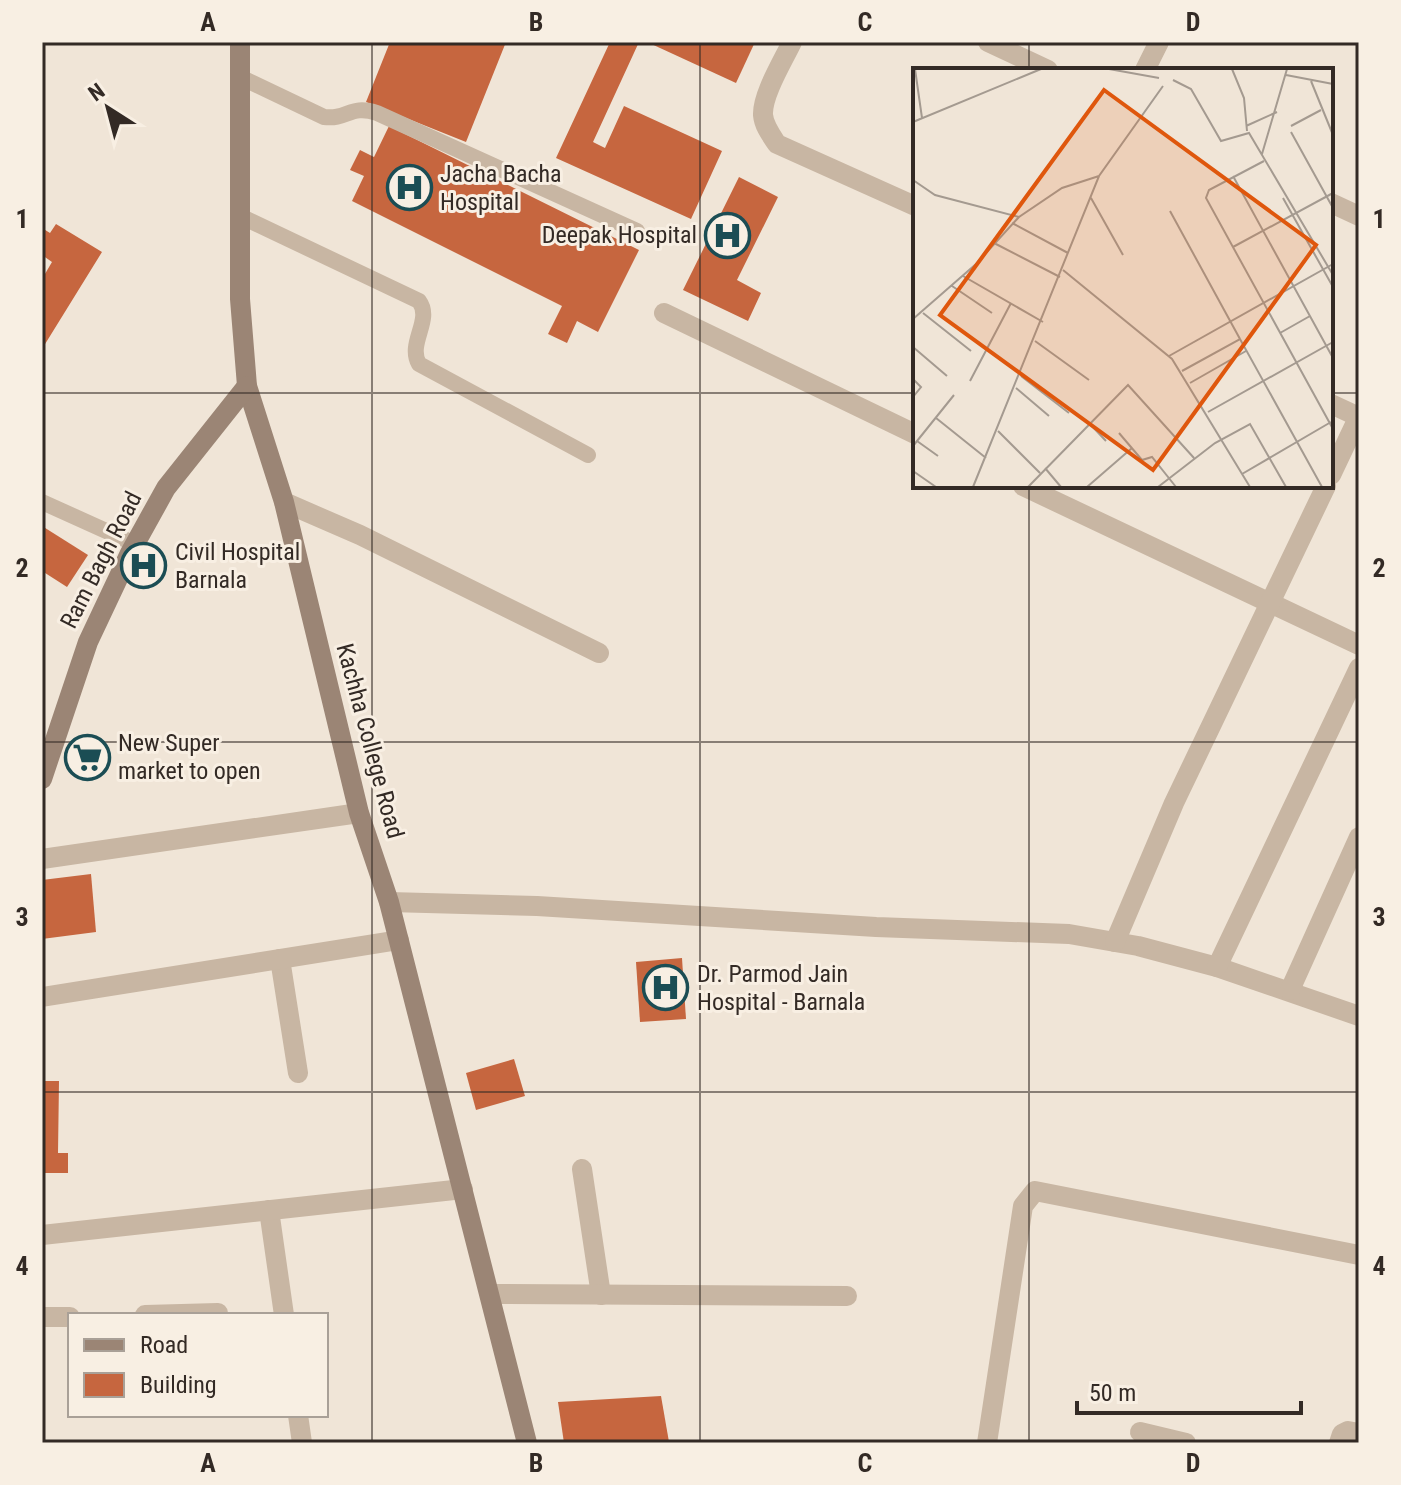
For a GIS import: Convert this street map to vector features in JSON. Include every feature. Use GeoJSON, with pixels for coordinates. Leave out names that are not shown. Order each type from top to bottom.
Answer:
{"type":"FeatureCollection","features":[{"type":"Feature","properties":{"kind":"street","name":"Kachha College Road"},"geometry":{"type":"LineString","coordinates":[[240,42],[240,299],[247,386],[284,502],[359,813],[389,902],[527,1443]]}},
{"type":"Feature","properties":{"kind":"street"},"geometry":{"type":"LineString","coordinates":[[792,42],[766,100],[763,115],[767,130],[777,144],[913,205]]}},
{"type":"Feature","properties":{"kind":"street"},"geometry":{"type":"LineString","coordinates":[[988,42],[1044,68]]}},
{"type":"Feature","properties":{"kind":"street"},"geometry":{"type":"LineString","coordinates":[[1146,68],[1159,42]]}},
{"type":"Feature","properties":{"kind":"street"},"geometry":{"type":"LineString","coordinates":[[1333,204],[1359,216]]}},
{"type":"Feature","properties":{"kind":"street"},"geometry":{"type":"LineString","coordinates":[[664,313],[913,433]]}},
{"type":"Feature","properties":{"kind":"street","name":"Ram Bagh Road"},"geometry":{"type":"LineString","coordinates":[[42,779],[88,642],[135,544],[166,488],[247,386]]}},
{"type":"Feature","properties":{"kind":"street"},"geometry":{"type":"LineString","coordinates":[[1333,405],[1359,417],[1333,471]]}},
{"type":"Feature","properties":{"kind":"street"},"geometry":{"type":"LineString","coordinates":[[1027,488],[1359,645]]}},
{"type":"Feature","properties":{"kind":"street"},"geometry":{"type":"LineString","coordinates":[[1115,942],[1174,803],[1325,488]]}},
{"type":"Feature","properties":{"kind":"street"},"geometry":{"type":"LineString","coordinates":[[284,502],[360,535],[599,653]]}},
{"type":"Feature","properties":{"kind":"street"},"geometry":{"type":"LineString","coordinates":[[1217,967],[1359,668]]}},
{"type":"Feature","properties":{"kind":"street"},"geometry":{"type":"LineString","coordinates":[[42,859],[359,813]]}},
{"type":"Feature","properties":{"kind":"street"},"geometry":{"type":"LineString","coordinates":[[1290,990],[1359,837]]}},
{"type":"Feature","properties":{"kind":"street"},"geometry":{"type":"LineString","coordinates":[[389,902],[537,906],[846,925],[1069,934],[1217,967],[1359,1016]]}},
{"type":"Feature","properties":{"kind":"street"},"geometry":{"type":"LineString","coordinates":[[42,997],[399,940]]}},
{"type":"Feature","properties":{"kind":"street"},"geometry":{"type":"LineString","coordinates":[[280,959],[298,1073]]}},
{"type":"Feature","properties":{"kind":"street"},"geometry":{"type":"LineString","coordinates":[[582,1169],[601,1295]]}},
{"type":"Feature","properties":{"kind":"street"},"geometry":{"type":"LineString","coordinates":[[42,1235],[463,1189]]}},
{"type":"Feature","properties":{"kind":"street"},"geometry":{"type":"LineString","coordinates":[[987,1443],[1023,1206],[1035,1191],[1359,1255]]}},
{"type":"Feature","properties":{"kind":"street"},"geometry":{"type":"LineString","coordinates":[[269,1210],[284,1313]]}},
{"type":"Feature","properties":{"kind":"street"},"geometry":{"type":"LineString","coordinates":[[491,1294],[847,1296]]}},
{"type":"Feature","properties":{"kind":"street"},"geometry":{"type":"LineString","coordinates":[[42,1317],[68,1317]]}},
{"type":"Feature","properties":{"kind":"street"},"geometry":{"type":"LineString","coordinates":[[298,1417],[302,1443]]}},
{"type":"Feature","properties":{"kind":"street"},"geometry":{"type":"LineString","coordinates":[[1339,1443],[1342,1434],[1348,1431],[1359,1433]]}},
{"type":"Feature","properties":{"kind":"street"},"geometry":{"type":"LineString","coordinates":[[1140,1432],[1186,1443]]}},
{"type":"Feature","properties":{"kind":"lane"},"geometry":{"type":"LineString","coordinates":[[240,77],[324,117],[336,119],[355,109],[377,113],[637,231]]}},
{"type":"Feature","properties":{"kind":"lane"},"geometry":{"type":"LineString","coordinates":[[240,216],[419,301],[424,307],[415,352],[419,364],[588,455]]}},
{"type":"Feature","properties":{"kind":"lane"},"geometry":{"type":"LineString","coordinates":[[42,502],[135,544]]}},
{"type":"Feature","properties":{"kind":"building"},"geometry":{"type":"Polygon","coordinates":[[[390,42],[506,42],[466,142],[366,102],[390,42]]]}},
{"type":"Feature","properties":{"kind":"building"},"geometry":{"type":"Polygon","coordinates":[[[610,42],[639,42],[593,142],[605,148],[624,106],[722,151],[691,219],[556,158],[610,42]]]}},
{"type":"Feature","properties":{"kind":"building"},"geometry":{"type":"Polygon","coordinates":[[[647,42],[755,42],[736,83],[647,42]]]}},
{"type":"Feature","properties":{"kind":"building"},"geometry":{"type":"Polygon","coordinates":[[[389,126],[639,250],[598,332],[577,321],[567,343],[548,334],[562,306],[352,201],[364,176],[350,170],[360,150],[374,157],[389,126]]]}},
{"type":"Feature","properties":{"kind":"building"},"geometry":{"type":"Polygon","coordinates":[[[739,177],[778,197],[737,280],[761,293],[748,321],[683,290],[739,177]]]}},
{"type":"Feature","properties":{"kind":"building"},"geometry":{"type":"Polygon","coordinates":[[[56,224],[102,252],[42,349],[42,279],[52,262],[42,255],[42,228],[50,233],[56,224]]]}},
{"type":"Feature","properties":{"kind":"building"},"geometry":{"type":"Polygon","coordinates":[[[42,526],[88,555],[67,587],[42,571],[42,526]]]}},
{"type":"Feature","properties":{"kind":"building"},"geometry":{"type":"Polygon","coordinates":[[[91,874],[96,932],[42,939],[42,880],[91,874]]]}},
{"type":"Feature","properties":{"kind":"building"},"geometry":{"type":"Polygon","coordinates":[[[682,958],[686,1019],[640,1022],[636,962],[682,958]]]}},
{"type":"Feature","properties":{"kind":"building"},"geometry":{"type":"Polygon","coordinates":[[[514,1059],[525,1096],[476,1110],[466,1073],[514,1059]]]}},
{"type":"Feature","properties":{"kind":"building"},"geometry":{"type":"Polygon","coordinates":[[[42,1081],[59,1081],[58,1153],[68,1153],[68,1173],[42,1173],[45,1134],[42,1134],[42,1081]]]}},
{"type":"Feature","properties":{"kind":"building"},"geometry":{"type":"Polygon","coordinates":[[[661,1396],[669,1442],[564,1443],[558,1402],[661,1396]]]}},
{"type":"Feature","properties":{"kind":"place","name":"Jacha Bacha Hospital"},"geometry":{"type":"Point","coordinates":[409,188]}},
{"type":"Feature","properties":{"kind":"place","name":"Deepak Hospital"},"geometry":{"type":"Point","coordinates":[728,235]}},
{"type":"Feature","properties":{"kind":"place","name":"Civil Hospital Barnala"},"geometry":{"type":"Point","coordinates":[144,566]}},
{"type":"Feature","properties":{"kind":"place","name":"New Super market to open"},"geometry":{"type":"Point","coordinates":[87,757]}},
{"type":"Feature","properties":{"kind":"place","name":"Dr. Parmod Jain Hospital - Barnala"},"geometry":{"type":"Point","coordinates":[666,988]}}]}
